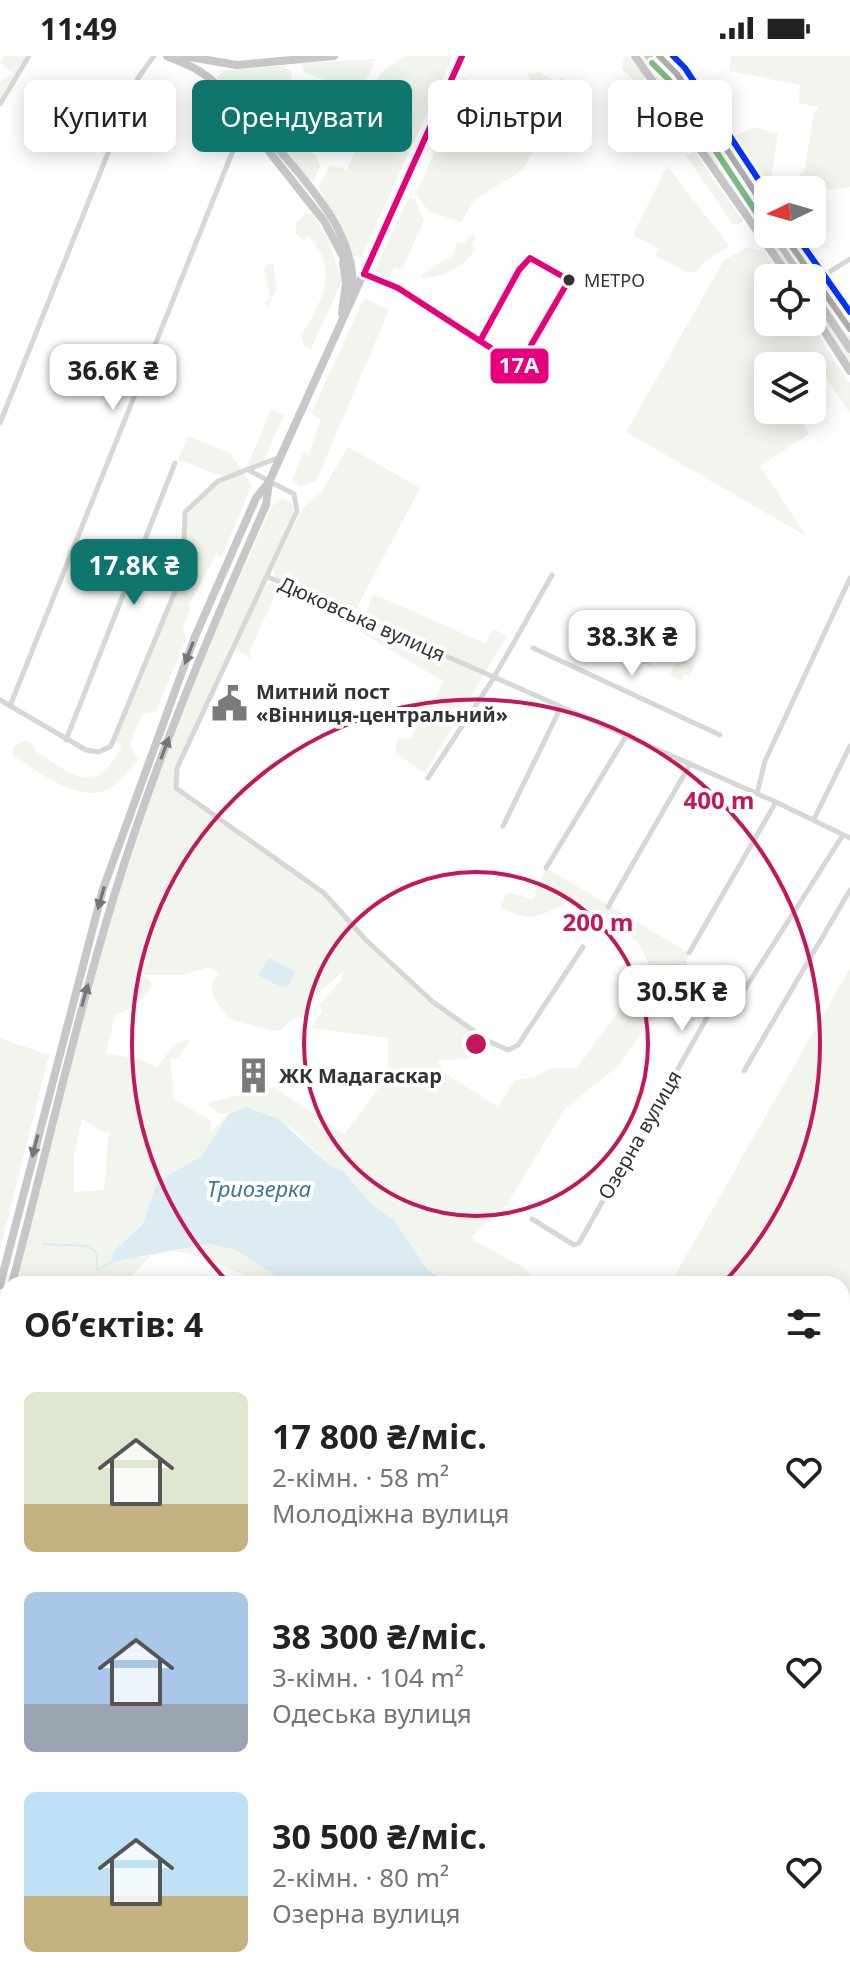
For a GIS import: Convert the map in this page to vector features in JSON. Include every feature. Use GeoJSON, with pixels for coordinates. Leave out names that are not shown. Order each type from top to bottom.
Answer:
{"type":"FeatureCollection","features":[{"type":"Feature","properties":{"kind":"highway"},"geometry":{"type":"LineString","coordinates":[[167,56],[210,80]]}},
{"type":"Feature","properties":{"kind":"highway"},"geometry":{"type":"LineString","coordinates":[[183,56],[237,65],[334,56]]}},
{"type":"Feature","properties":{"kind":"highway"},"geometry":{"type":"LineString","coordinates":[[2,1276],[103,889],[194,639],[256,498],[269,482],[281,457],[462,56]]}},
{"type":"Feature","properties":{"kind":"highway"},"geometry":{"type":"LineString","coordinates":[[635,56],[780,264]]}},
{"type":"Feature","properties":{"kind":"highway"},"geometry":{"type":"LineString","coordinates":[[649,56],[754,205]]}},
{"type":"Feature","properties":{"kind":"highway"},"geometry":{"type":"LineString","coordinates":[[266,152],[315,208],[353,272],[364,274]]}},
{"type":"Feature","properties":{"kind":"highway"},"geometry":{"type":"LineString","coordinates":[[276,152],[331,215],[353,272],[350,301]]}},
{"type":"Feature","properties":{"kind":"highway"},"geometry":{"type":"LineString","coordinates":[[340,323],[346,283],[343,258]]}},
{"type":"Feature","properties":{"kind":"highway"},"geometry":{"type":"LineString","coordinates":[[826,313],[850,349]]}},
{"type":"Feature","properties":{"kind":"highway"},"geometry":{"type":"LineString","coordinates":[[826,334],[850,371]]}},
{"type":"Feature","properties":{"kind":"highway"},"geometry":{"type":"LineString","coordinates":[[14,1276],[80,1011],[115,893],[165,747],[266,505],[269,482]]}},
{"type":"Feature","properties":{"kind":"street"},"geometry":{"type":"LineString","coordinates":[[0,104],[29,56]]}},
{"type":"Feature","properties":{"kind":"street"},"geometry":{"type":"LineString","coordinates":[[0,423],[138,78],[153,57]]}},
{"type":"Feature","properties":{"kind":"street"},"geometry":{"type":"LineString","coordinates":[[10,706],[233,152]]}},
{"type":"Feature","properties":{"kind":"street"},"geometry":{"type":"LineString","coordinates":[[850,259],[826,274],[850,310]]}},
{"type":"Feature","properties":{"kind":"street"},"geometry":{"type":"LineString","coordinates":[[0,700],[66,740],[95,752],[107,749],[115,741],[183,572],[182,524],[185,512],[218,481],[281,457]]}},
{"type":"Feature","properties":{"kind":"street"},"geometry":{"type":"LineString","coordinates":[[66,740],[175,463]]}},
{"type":"Feature","properties":{"kind":"street"},"geometry":{"type":"LineString","coordinates":[[250,471],[294,494],[298,505],[268,577],[177,768],[174,781],[181,794],[324,893],[366,940],[433,1002],[488,1041],[508,1050],[518,1045],[583,947]]}},
{"type":"Feature","properties":{"kind":"street"},"geometry":{"type":"LineString","coordinates":[[428,778],[493,679],[552,575]]}},
{"type":"Feature","properties":{"kind":"street","name":"Дюковська вулиця"},"geometry":{"type":"LineString","coordinates":[[268,577],[625,738],[814,819],[850,838]]}},
{"type":"Feature","properties":{"kind":"street"},"geometry":{"type":"LineString","coordinates":[[757,794],[765,761],[850,578]]}},
{"type":"Feature","properties":{"kind":"street"},"geometry":{"type":"LineString","coordinates":[[533,648],[720,735]]}},
{"type":"Feature","properties":{"kind":"street"},"geometry":{"type":"LineString","coordinates":[[503,826],[560,709]]}},
{"type":"Feature","properties":{"kind":"street"},"geometry":{"type":"LineString","coordinates":[[546,868],[625,738]]}},
{"type":"Feature","properties":{"kind":"street"},"geometry":{"type":"LineString","coordinates":[[814,819],[850,746]]}},
{"type":"Feature","properties":{"kind":"street"},"geometry":{"type":"LineString","coordinates":[[608,907],[689,766]]}},
{"type":"Feature","properties":{"kind":"street"},"geometry":{"type":"LineString","coordinates":[[689,953],[776,802]]}},
{"type":"Feature","properties":{"kind":"street","name":"Озерна вулиця"},"geometry":{"type":"LineString","coordinates":[[532,1219],[574,1245],[579,1243],[717,1000],[726,995],[741,995],[843,835]]}},
{"type":"Feature","properties":{"kind":"street"},"geometry":{"type":"LineString","coordinates":[[744,1071],[850,890]]}},
{"type":"Feature","properties":{"kind":"shaded area"},"geometry":{"type":"Polygon","coordinates":[[[3,56],[26,56],[0,98],[0,82],[12,73],[0,63],[3,56]]]}},
{"type":"Feature","properties":{"kind":"shaded area"},"geometry":{"type":"Polygon","coordinates":[[[407,56],[453,56],[442,80],[428,80],[428,111],[412,146],[412,80],[377,80],[407,56]]]}},
{"type":"Feature","properties":{"kind":"shaded area"},"geometry":{"type":"Polygon","coordinates":[[[624,56],[631,57],[645,76],[644,80],[633,80],[622,69],[624,56]]]}},
{"type":"Feature","properties":{"kind":"shaded area"},"geometry":{"type":"Polygon","coordinates":[[[641,56],[646,56],[663,80],[657,80],[641,56]]]}},
{"type":"Feature","properties":{"kind":"shaded area"},"geometry":{"type":"Polygon","coordinates":[[[850,56],[850,187],[826,189],[826,176],[798,176],[804,172],[814,113],[819,107],[799,103],[800,85],[730,71],[730,57],[850,56]]]}},
{"type":"Feature","properties":{"kind":"shaded area"},"geometry":{"type":"Polygon","coordinates":[[[376,59],[366,80],[325,80],[308,74],[301,63],[376,59]]]}},
{"type":"Feature","properties":{"kind":"shaded area"},"geometry":{"type":"Polygon","coordinates":[[[284,66],[290,70],[292,80],[220,80],[217,77],[225,70],[284,66]]]}},
{"type":"Feature","properties":{"kind":"shaded area"},"geometry":{"type":"Polygon","coordinates":[[[684,71],[691,71],[697,80],[687,80],[684,71]]]}},
{"type":"Feature","properties":{"kind":"shaded area"},"geometry":{"type":"Polygon","coordinates":[[[540,72],[553,80],[531,80],[527,74],[540,72]]]}},
{"type":"Feature","properties":{"kind":"shaded area"},"geometry":{"type":"Polygon","coordinates":[[[753,127],[778,133],[771,176],[754,176],[754,182],[732,149],[732,134],[734,137],[753,127]]]}},
{"type":"Feature","properties":{"kind":"shaded area"},"geometry":{"type":"Polygon","coordinates":[[[284,152],[310,152],[316,155],[320,167],[312,183],[284,152]]]}},
{"type":"Feature","properties":{"kind":"shaded area"},"geometry":{"type":"Polygon","coordinates":[[[355,152],[409,152],[362,255],[358,257],[353,256],[319,187],[330,165],[347,170],[355,152]]]}},
{"type":"Feature","properties":{"kind":"shaded area"},"geometry":{"type":"Polygon","coordinates":[[[434,152],[533,152],[521,171],[474,200],[461,222],[428,211],[416,194],[434,152]]]}},
{"type":"Feature","properties":{"kind":"shaded area"},"geometry":{"type":"Polygon","coordinates":[[[695,152],[743,221],[733,224],[686,156],[695,152]]]}},
{"type":"Feature","properties":{"kind":"shaded area"},"geometry":{"type":"Polygon","coordinates":[[[707,152],[712,152],[754,213],[754,221],[707,152]]]}},
{"type":"Feature","properties":{"kind":"shaded area"},"geometry":{"type":"Polygon","coordinates":[[[667,166],[729,246],[704,262],[696,272],[686,272],[655,255],[658,248],[633,235],[667,166]]]}},
{"type":"Feature","properties":{"kind":"shaded area"},"geometry":{"type":"Polygon","coordinates":[[[414,198],[424,220],[404,266],[400,269],[394,267],[389,277],[382,280],[373,275],[408,199],[414,198]]]}},
{"type":"Feature","properties":{"kind":"shaded area"},"geometry":{"type":"Polygon","coordinates":[[[305,214],[313,214],[329,242],[342,280],[311,349],[304,346],[301,335],[321,298],[326,272],[317,247],[307,235],[304,241],[296,234],[296,223],[305,214]]]}},
{"type":"Feature","properties":{"kind":"shaded area"},"geometry":{"type":"Polygon","coordinates":[[[476,236],[472,254],[459,266],[434,277],[419,277],[446,258],[451,260],[457,242],[464,244],[468,237],[476,236]]]}},
{"type":"Feature","properties":{"kind":"shaded area"},"geometry":{"type":"Polygon","coordinates":[[[748,247],[765,252],[773,264],[754,264],[754,336],[819,336],[850,384],[850,414],[826,378],[826,352],[754,352],[754,424],[804,424],[809,434],[760,466],[806,536],[626,432],[724,260],[748,247]]]}},
{"type":"Feature","properties":{"kind":"shaded area"},"geometry":{"type":"Polygon","coordinates":[[[772,248],[778,248],[789,264],[783,264],[772,248]]]}},
{"type":"Feature","properties":{"kind":"shaded area"},"geometry":{"type":"Polygon","coordinates":[[[800,248],[806,248],[817,264],[811,264],[800,248]]]}},
{"type":"Feature","properties":{"kind":"shaded area"},"geometry":{"type":"Polygon","coordinates":[[[268,263],[273,264],[277,288],[268,307],[264,302],[270,299],[264,269],[268,263]]]}},
{"type":"Feature","properties":{"kind":"shaded area"},"geometry":{"type":"Polygon","coordinates":[[[826,278],[850,315],[826,285],[826,278]]]}},
{"type":"Feature","properties":{"kind":"shaded area"},"geometry":{"type":"Polygon","coordinates":[[[364,298],[389,310],[316,481],[300,487],[292,479],[304,452],[309,454],[321,419],[311,414],[364,298]]]}},
{"type":"Feature","properties":{"kind":"shaded area"},"geometry":{"type":"Polygon","coordinates":[[[826,299],[850,332],[850,343],[826,306],[826,299]]]}},
{"type":"Feature","properties":{"kind":"shaded area"},"geometry":{"type":"Polygon","coordinates":[[[826,319],[850,355],[850,365],[826,328],[826,319]]]}},
{"type":"Feature","properties":{"kind":"shaded area"},"geometry":{"type":"Polygon","coordinates":[[[271,409],[284,415],[263,462],[247,466],[271,409]]]}},
{"type":"Feature","properties":{"kind":"shaded area"},"geometry":{"type":"Polygon","coordinates":[[[188,436],[230,453],[252,485],[222,556],[216,555],[188,606],[191,607],[183,626],[186,639],[156,711],[142,714],[130,744],[138,760],[111,788],[87,793],[73,790],[13,755],[13,746],[26,740],[35,746],[35,751],[60,767],[82,777],[91,777],[101,773],[111,763],[122,746],[115,741],[183,572],[185,512],[224,477],[178,460],[188,436]]]}},
{"type":"Feature","properties":{"kind":"shaded area"},"geometry":{"type":"Polygon","coordinates":[[[348,447],[420,488],[354,613],[276,578],[273,570],[302,508],[321,493],[348,447]]]}},
{"type":"Feature","properties":{"kind":"shaded area"},"geometry":{"type":"Polygon","coordinates":[[[283,498],[292,504],[294,514],[176,764],[176,788],[324,893],[366,940],[433,1002],[477,1034],[476,1057],[438,1061],[443,1072],[498,1107],[515,1080],[535,1077],[550,1068],[577,1068],[650,969],[630,934],[596,911],[570,901],[529,917],[501,908],[504,897],[510,893],[533,899],[546,868],[689,953],[683,976],[617,1067],[565,1109],[507,1204],[472,1236],[473,1240],[523,1267],[531,1276],[436,1276],[427,1269],[393,1219],[371,1205],[348,1174],[329,1165],[293,1129],[269,1114],[134,1257],[151,1256],[132,1276],[19,1276],[77,1041],[117,896],[150,796],[229,602],[272,506],[283,498]],[[210,967],[182,975],[141,975],[150,980],[152,987],[136,1006],[115,1015],[106,1053],[138,1059],[157,1067],[175,1044],[191,1039],[178,1058],[170,1059],[174,1099],[211,1121],[211,1132],[228,1114],[217,1113],[209,1106],[210,1102],[274,1087],[344,1134],[388,1076],[388,1038],[311,1028],[322,1012],[320,1004],[342,979],[343,971],[310,1001],[308,1019],[295,1017],[282,1029],[272,1031],[230,1019],[215,1000],[211,988],[218,973],[210,967]],[[82,1119],[74,1155],[74,1192],[104,1190],[109,1131],[105,1133],[82,1119]]]}},
{"type":"Feature","properties":{"kind":"shaded area"},"geometry":{"type":"Polygon","coordinates":[[[271,583],[279,587],[249,652],[252,659],[235,649],[264,586],[271,583]]]}},
{"type":"Feature","properties":{"kind":"shaded area"},"geometry":{"type":"Polygon","coordinates":[[[373,594],[485,643],[493,629],[507,636],[425,773],[395,753],[398,739],[411,738],[444,682],[359,631],[373,594]]]}},
{"type":"Feature","properties":{"kind":"shaded area"},"geometry":{"type":"Polygon","coordinates":[[[647,643],[659,648],[651,667],[637,660],[647,643]]]}},
{"type":"Feature","properties":{"kind":"shaded area"},"geometry":{"type":"Polygon","coordinates":[[[678,657],[695,665],[690,676],[685,674],[682,681],[670,676],[678,657]]]}},
{"type":"Feature","properties":{"kind":"shaded area"},"geometry":{"type":"Polygon","coordinates":[[[850,968],[850,1276],[675,1276],[850,968]]]}},
{"type":"Feature","properties":{"kind":"shaded area"},"geometry":{"type":"Polygon","coordinates":[[[0,1038],[49,1055],[0,1250],[0,1038]]]}},
{"type":"Feature","properties":{"kind":"shaded area"},"geometry":{"type":"Polygon","coordinates":[[[208,1244],[236,1250],[276,1276],[248,1276],[203,1258],[173,1251],[208,1244]]]}},
{"type":"Feature","properties":{"kind":"water"},"geometry":{"type":"Polygon","coordinates":[[[269,958],[295,972],[288,987],[279,986],[258,975],[269,958]]]}},
{"type":"Feature","properties":{"kind":"water","name":"Триозерка"},"geometry":{"type":"Polygon","coordinates":[[[246,1107],[279,1119],[329,1165],[345,1172],[371,1204],[393,1219],[427,1269],[436,1276],[276,1276],[236,1250],[208,1244],[112,1262],[113,1252],[143,1224],[157,1182],[202,1156],[229,1114],[246,1107]]]}},
{"type":"Feature","properties":{"kind":"waterway"},"geometry":{"type":"LineString","coordinates":[[43,1244],[89,1246],[97,1253],[97,1270],[113,1261]]}},
{"type":"Feature","properties":{"kind":"transit line","name":"17А"},"geometry":{"type":"LineString","coordinates":[[364,274],[462,56]]}},
{"type":"Feature","properties":{"kind":"transit line"},"geometry":{"type":"LineString","coordinates":[[659,56],[677,74],[754,191]]}},
{"type":"Feature","properties":{"kind":"transit line"},"geometry":{"type":"LineString","coordinates":[[673,56],[685,68],[756,176]]}},
{"type":"Feature","properties":{"kind":"transit line"},"geometry":{"type":"LineString","coordinates":[[652,63],[669,80],[754,209]]}},
{"type":"Feature","properties":{"kind":"transit line"},"geometry":{"type":"LineString","coordinates":[[793,248],[850,329]]}},
{"type":"Feature","properties":{"kind":"transit line"},"geometry":{"type":"LineString","coordinates":[[805,248],[850,312]]}},
{"type":"Feature","properties":{"kind":"transit line","name":"17А"},"geometry":{"type":"LineString","coordinates":[[530,258],[569,280],[519,366],[480,341],[519,270],[530,258]]}},
{"type":"Feature","properties":{"kind":"transit line","name":"17А"},"geometry":{"type":"LineString","coordinates":[[364,274],[398,288],[480,341]]}},
{"type":"Feature","properties":{"kind":"place","name":"МЕТРО"},"geometry":{"type":"Point","coordinates":[569,280]}},
{"type":"Feature","properties":{"kind":"place","name":"Митний пост «Вінниця-центральний»"},"geometry":{"type":"Point","coordinates":[230,703]}},
{"type":"Feature","properties":{"kind":"place","name":"ЖК Мадагаскар"},"geometry":{"type":"Point","coordinates":[253,1076]}}]}
